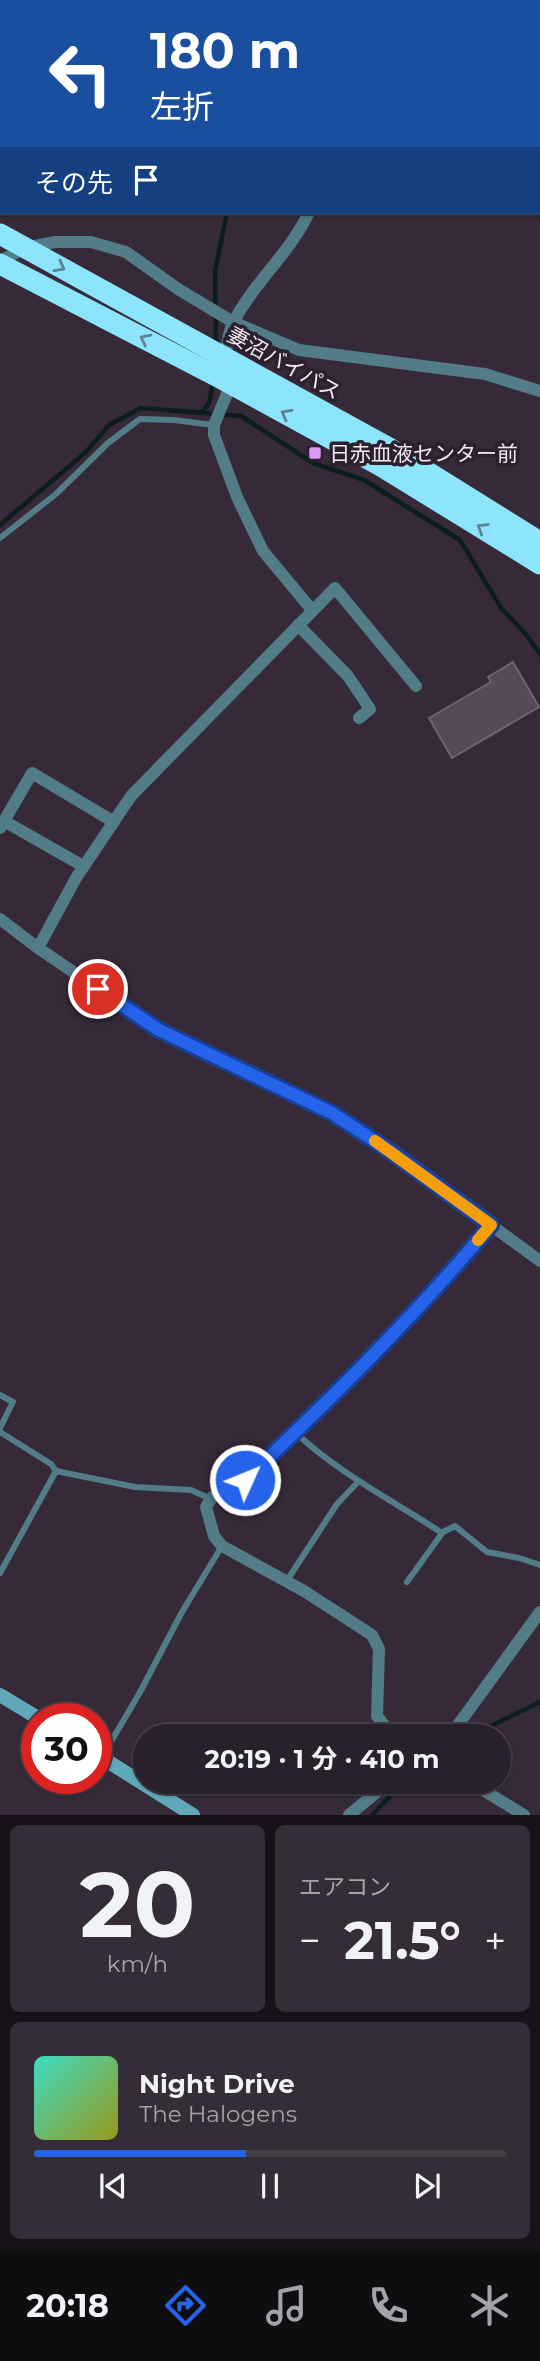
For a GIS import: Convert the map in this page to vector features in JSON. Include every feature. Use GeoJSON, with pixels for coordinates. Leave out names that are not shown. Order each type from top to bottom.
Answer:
{"type":"FeatureCollection","features":[{"type":"Feature","properties":{"kind":"highway","name":"妻沼バイパス"},"geometry":{"type":"LineString","coordinates":[[0,234],[540,564]]}},
{"type":"Feature","properties":{"kind":"highway","name":"妻沼バイパス"},"geometry":{"type":"LineString","coordinates":[[0,263],[389,448],[540,541]]}},
{"type":"Feature","properties":{"kind":"street"},"geometry":{"type":"LineString","coordinates":[[308,214],[300,232],[229,320],[219,366],[222,406],[214,424],[214,435],[237,497],[262,551],[312,610]]}},
{"type":"Feature","properties":{"kind":"street"},"geometry":{"type":"LineString","coordinates":[[0,263],[25,248],[55,242],[91,242],[126,253],[229,320],[299,350],[485,374],[540,391]]}},
{"type":"Feature","properties":{"kind":"street"},"geometry":{"type":"LineString","coordinates":[[38,948],[83,866],[131,796],[335,588],[416,686]]}},
{"type":"Feature","properties":{"kind":"street"},"geometry":{"type":"LineString","coordinates":[[298,625],[348,676],[370,709],[359,718]]}},
{"type":"Feature","properties":{"kind":"street"},"geometry":{"type":"LineString","coordinates":[[83,866],[2,824],[32,773],[114,822]]}},
{"type":"Feature","properties":{"kind":"street"},"geometry":{"type":"LineString","coordinates":[[0,919],[159,1030],[332,1113],[390,1151],[540,1261]]}},
{"type":"Feature","properties":{"kind":"street"},"geometry":{"type":"LineString","coordinates":[[383,1724],[377,1716],[379,1649],[372,1634],[304,1591],[222,1546],[214,1536],[206,1507],[213,1496],[245,1480],[338,1391],[455,1268],[491,1225]]}},
{"type":"Feature","properties":{"kind":"street"},"geometry":{"type":"LineString","coordinates":[[459,1724],[540,1612]]}},
{"type":"Feature","properties":{"kind":"street"},"geometry":{"type":"LineString","coordinates":[[0,1695],[21,1708]]}},
{"type":"Feature","properties":{"kind":"street"},"geometry":{"type":"LineString","coordinates":[[112,1764],[193,1815]]}},
{"type":"Feature","properties":{"kind":"street"},"geometry":{"type":"LineString","coordinates":[[349,1815],[374,1794]]}},
{"type":"Feature","properties":{"kind":"street"},"geometry":{"type":"LineString","coordinates":[[490,1794],[524,1815]]}},
{"type":"Feature","properties":{"kind":"lane"},"geometry":{"type":"LineString","coordinates":[[0,538],[56,494],[108,443],[141,419],[214,424]]}},
{"type":"Feature","properties":{"kind":"lane"},"geometry":{"type":"LineString","coordinates":[[0,1395],[13,1402],[0,1430],[51,1464],[55,1471],[135,1487],[191,1490],[211,1499]]}},
{"type":"Feature","properties":{"kind":"lane"},"geometry":{"type":"LineString","coordinates":[[295,1432],[314,1450],[358,1482],[442,1533]]}},
{"type":"Feature","properties":{"kind":"lane"},"geometry":{"type":"LineString","coordinates":[[0,1573],[55,1471]]}},
{"type":"Feature","properties":{"kind":"lane"},"geometry":{"type":"LineString","coordinates":[[286,1582],[327,1517],[358,1482]]}},
{"type":"Feature","properties":{"kind":"lane"},"geometry":{"type":"LineString","coordinates":[[407,1582],[442,1533],[455,1526],[488,1552],[540,1564]]}},
{"type":"Feature","properties":{"kind":"lane"},"geometry":{"type":"LineString","coordinates":[[112,1736],[139,1694],[182,1612],[222,1546]]}},
{"type":"Feature","properties":{"kind":"building"},"geometry":{"type":"Polygon","coordinates":[[[513,662],[539,707],[452,758],[429,718],[491,682],[488,677],[513,662]]]}},
{"type":"Feature","properties":{"kind":"waterway"},"geometry":{"type":"LineString","coordinates":[[216,345],[215,271],[227,214]]}},
{"type":"Feature","properties":{"kind":"waterway"},"geometry":{"type":"LineString","coordinates":[[202,412],[209,403],[213,382]]}},
{"type":"Feature","properties":{"kind":"waterway"},"geometry":{"type":"LineString","coordinates":[[0,525],[86,452],[109,425],[141,408],[241,416],[313,463],[364,480],[460,540],[501,608],[525,633],[540,654]]}},
{"type":"Feature","properties":{"kind":"waterway"},"geometry":{"type":"LineString","coordinates":[[495,1724],[540,1702]]}},
{"type":"Feature","properties":{"kind":"waterway"},"geometry":{"type":"LineString","coordinates":[[372,1815],[392,1794]]}},
{"type":"Feature","properties":{"kind":"slow traffic"},"geometry":{"type":"LineString","coordinates":[[375,1141],[491,1225],[478,1240]]}},
{"type":"Feature","properties":{"kind":"place","name":"日赤血液センター前"},"geometry":{"type":"Point","coordinates":[315,453]}},
{"type":"Feature","properties":{"kind":"route"},"geometry":{"type":"LineString","coordinates":[[98,989],[159,1030],[332,1113],[390,1151],[491,1225],[455,1268],[338,1391],[245,1480]]}}]}
